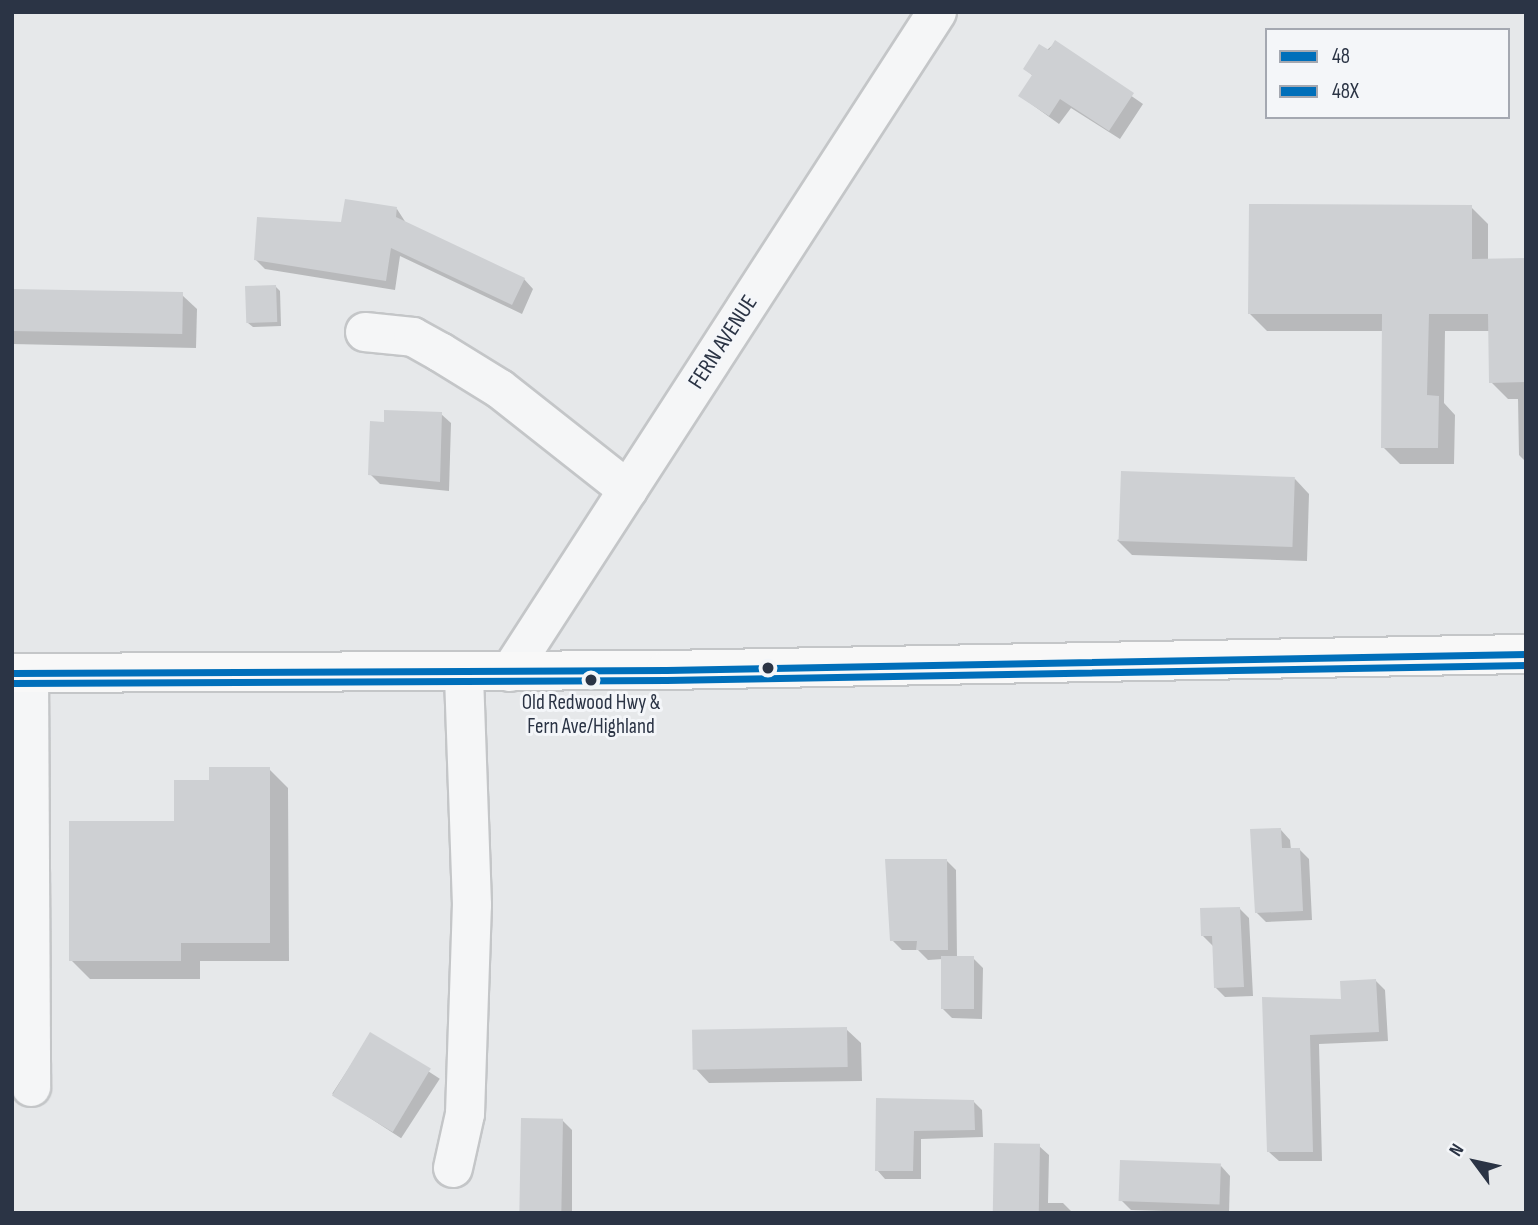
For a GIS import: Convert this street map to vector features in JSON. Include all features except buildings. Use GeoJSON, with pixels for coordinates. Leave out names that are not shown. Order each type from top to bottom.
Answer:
{"type":"FeatureCollection","features":[{"type":"Feature","properties":{"kind":"main road"},"geometry":{"type":"LineString","coordinates":[[21,673],[510,672],[1526,654]]}},
{"type":"Feature","properties":{"kind":"street","name":"FERN AVENUE"},"geometry":{"type":"LineString","coordinates":[[510,672],[937,12]]}},
{"type":"Feature","properties":{"kind":"street"},"geometry":{"type":"LineString","coordinates":[[365,332],[413,337],[440,352],[500,389],[628,490]]}},
{"type":"Feature","properties":{"kind":"street"},"geometry":{"type":"LineString","coordinates":[[453,1168],[465,1114],[472,905],[464,672]]}},
{"type":"Feature","properties":{"kind":"street"},"geometry":{"type":"LineString","coordinates":[[21,673],[31,1087]]}},
{"type":"Feature","properties":{"kind":"transit line","name":"48"},"geometry":{"type":"LineString","coordinates":[[12,673],[666,670],[1526,654]]}},
{"type":"Feature","properties":{"kind":"transit line","name":"48X"},"geometry":{"type":"LineString","coordinates":[[12,683],[666,680],[1526,665]]}},
{"type":"Feature","properties":{"kind":"place","name":"Old Redwood Hwy & Fern Ave/Highland"},"geometry":{"type":"Point","coordinates":[591,680]}}]}
